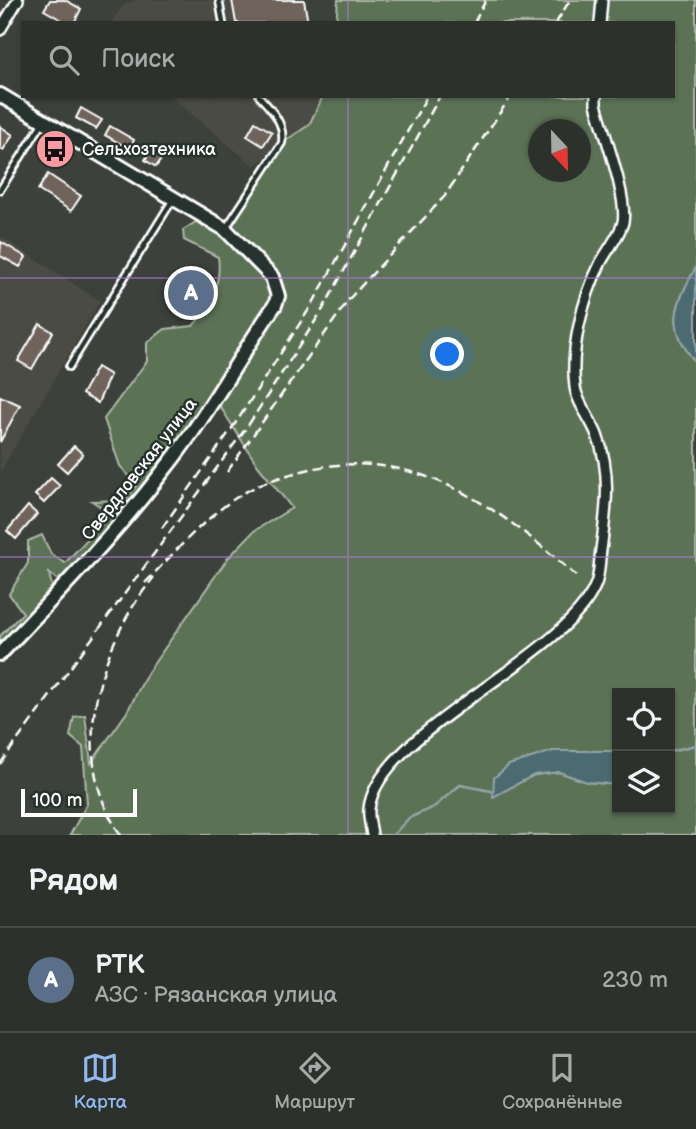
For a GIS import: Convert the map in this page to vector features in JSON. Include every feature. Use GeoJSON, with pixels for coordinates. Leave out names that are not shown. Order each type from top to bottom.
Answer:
{"type":"FeatureCollection","features":[{"type":"Feature","properties":{"kind":"main road"},"geometry":{"type":"LineString","coordinates":[[0,95],[225,229]]}},
{"type":"Feature","properties":{"kind":"main road","name":"Свердловская улица"},"geometry":{"type":"LineString","coordinates":[[0,654],[88,562],[165,470],[216,400],[275,306],[276,287],[272,277],[225,229]]}},
{"type":"Feature","properties":{"kind":"street"},"geometry":{"type":"LineString","coordinates":[[0,30],[18,0]]}},
{"type":"Feature","properties":{"kind":"street"},"geometry":{"type":"LineString","coordinates":[[600,21],[602,0]]}},
{"type":"Feature","properties":{"kind":"street"},"geometry":{"type":"LineString","coordinates":[[372,835],[369,808],[382,778],[405,753],[467,700],[566,628],[596,584],[607,499],[606,470],[598,436],[575,390],[575,367],[578,335],[595,274],[623,223],[622,198],[596,98]]}},
{"type":"Feature","properties":{"kind":"lane"},"geometry":{"type":"LineString","coordinates":[[219,0],[223,21]]}},
{"type":"Feature","properties":{"kind":"lane"},"geometry":{"type":"LineString","coordinates":[[225,229],[282,143],[280,122],[260,98]]}},
{"type":"Feature","properties":{"kind":"lane"},"geometry":{"type":"LineString","coordinates":[[0,190],[44,122]]}},
{"type":"Feature","properties":{"kind":"lane"},"geometry":{"type":"LineString","coordinates":[[69,367],[174,199]]}},
{"type":"Feature","properties":{"kind":"shaded area"},"geometry":{"type":"Polygon","coordinates":[[[136,0],[305,0],[309,21],[112,21],[125,4],[136,0]]]}},
{"type":"Feature","properties":{"kind":"shaded area"},"geometry":{"type":"Polygon","coordinates":[[[172,98],[324,98],[309,125],[254,166],[172,98]]]}},
{"type":"Feature","properties":{"kind":"shaded area"},"geometry":{"type":"Polygon","coordinates":[[[0,236],[100,301],[0,472],[0,236]]]}},
{"type":"Feature","properties":{"kind":"green space"},"geometry":{"type":"Polygon","coordinates":[[[338,0],[696,0],[696,267],[679,305],[677,327],[686,350],[696,363],[696,835],[70,835],[87,804],[83,747],[70,736],[74,717],[85,715],[91,763],[127,712],[148,672],[228,558],[254,531],[292,508],[258,466],[216,400],[261,326],[276,287],[225,229],[282,143],[309,125],[322,98],[675,98],[675,21],[336,21],[338,0]],[[612,688],[612,751],[553,751],[493,796],[534,775],[559,772],[587,782],[612,784],[612,814],[675,814],[675,688],[612,688]]]}},
{"type":"Feature","properties":{"kind":"green space"},"geometry":{"type":"Polygon","coordinates":[[[196,222],[222,235],[267,280],[272,290],[271,301],[164,463],[112,528],[60,582],[49,573],[53,591],[0,646],[0,636],[23,613],[9,594],[28,563],[28,541],[42,535],[51,554],[65,563],[111,514],[92,501],[125,500],[137,485],[120,466],[104,419],[147,361],[147,343],[165,329],[193,326],[209,303],[218,276],[218,257],[184,240],[183,230],[196,222]]]}},
{"type":"Feature","properties":{"kind":"water"},"geometry":{"type":"Polygon","coordinates":[[[696,267],[696,363],[680,338],[677,316],[683,293],[696,267]]]}},
{"type":"Feature","properties":{"kind":"water"},"geometry":{"type":"Polygon","coordinates":[[[553,751],[612,751],[612,784],[587,782],[559,772],[534,775],[493,797],[494,778],[509,765],[553,751]]]}},
{"type":"Feature","properties":{"kind":"building"},"geometry":{"type":"Polygon","coordinates":[[[50,0],[65,0],[81,9],[75,21],[63,21],[44,10],[50,0]]]}},
{"type":"Feature","properties":{"kind":"building"},"geometry":{"type":"Polygon","coordinates":[[[232,0],[304,0],[308,21],[236,21],[232,0]]]}},
{"type":"Feature","properties":{"kind":"building"},"geometry":{"type":"Polygon","coordinates":[[[81,108],[102,120],[96,129],[76,118],[81,108]]]}},
{"type":"Feature","properties":{"kind":"building"},"geometry":{"type":"Polygon","coordinates":[[[255,122],[272,132],[263,146],[247,136],[255,122]]]}},
{"type":"Feature","properties":{"kind":"building"},"geometry":{"type":"Polygon","coordinates":[[[0,126],[13,135],[3,150],[0,148],[0,126]]]}},
{"type":"Feature","properties":{"kind":"building"},"geometry":{"type":"Polygon","coordinates":[[[110,126],[134,140],[130,149],[105,135],[110,126]]]}},
{"type":"Feature","properties":{"kind":"building"},"geometry":{"type":"Polygon","coordinates":[[[151,150],[162,158],[156,167],[145,160],[151,150]]]}},
{"type":"Feature","properties":{"kind":"building"},"geometry":{"type":"Polygon","coordinates":[[[48,174],[81,196],[71,211],[38,190],[48,174]]]}},
{"type":"Feature","properties":{"kind":"building"},"geometry":{"type":"Polygon","coordinates":[[[1,242],[26,257],[20,267],[0,256],[1,242]]]}},
{"type":"Feature","properties":{"kind":"building"},"geometry":{"type":"Polygon","coordinates":[[[40,324],[53,332],[32,369],[18,361],[40,324]]]}},
{"type":"Feature","properties":{"kind":"building"},"geometry":{"type":"Polygon","coordinates":[[[97,367],[110,375],[98,403],[82,394],[97,367]]]}},
{"type":"Feature","properties":{"kind":"building"},"geometry":{"type":"Polygon","coordinates":[[[0,396],[20,405],[0,442],[0,396]]]}},
{"type":"Feature","properties":{"kind":"building"},"geometry":{"type":"Polygon","coordinates":[[[74,446],[83,454],[67,472],[58,464],[74,446]]]}},
{"type":"Feature","properties":{"kind":"building"},"geometry":{"type":"Polygon","coordinates":[[[51,478],[60,486],[44,503],[35,495],[51,478]]]}},
{"type":"Feature","properties":{"kind":"building"},"geometry":{"type":"Polygon","coordinates":[[[28,506],[37,514],[16,539],[7,531],[28,506]]]}},
{"type":"Feature","properties":{"kind":"waterway"},"geometry":{"type":"LineString","coordinates":[[675,750],[696,745]]}},
{"type":"Feature","properties":{"kind":"waterway"},"geometry":{"type":"LineString","coordinates":[[393,835],[409,818],[434,807],[460,785],[491,791]]}},
{"type":"Feature","properties":{"kind":"railway"},"geometry":{"type":"LineString","coordinates":[[475,21],[486,0]]}},
{"type":"Feature","properties":{"kind":"railway"},"geometry":{"type":"LineString","coordinates":[[557,21],[570,0]]}},
{"type":"Feature","properties":{"kind":"railway"},"geometry":{"type":"LineString","coordinates":[[162,528],[239,418],[313,303],[426,98]]}},
{"type":"Feature","properties":{"kind":"railway"},"geometry":{"type":"LineString","coordinates":[[0,764],[249,424],[323,309],[439,98]]}},
{"type":"Feature","properties":{"kind":"railway"},"geometry":{"type":"LineString","coordinates":[[227,472],[350,298],[444,197],[510,98]]}},
{"type":"Feature","properties":{"kind":"railway"},"geometry":{"type":"LineString","coordinates":[[145,583],[196,530],[238,496],[255,487],[302,471],[342,465],[380,466],[416,473],[451,487],[516,526],[576,576]]}},
{"type":"Feature","properties":{"kind":"railway"},"geometry":{"type":"LineString","coordinates":[[121,835],[104,805],[95,772],[93,737],[96,703],[104,668],[117,635],[134,604],[154,577]]}},
{"type":"Feature","properties":{"kind":"place","name":"Сельхозтехника"},"geometry":{"type":"Point","coordinates":[55,149]}},
{"type":"Feature","properties":{"kind":"place","name":"РТК"},"geometry":{"type":"Point","coordinates":[191,293]}}]}
